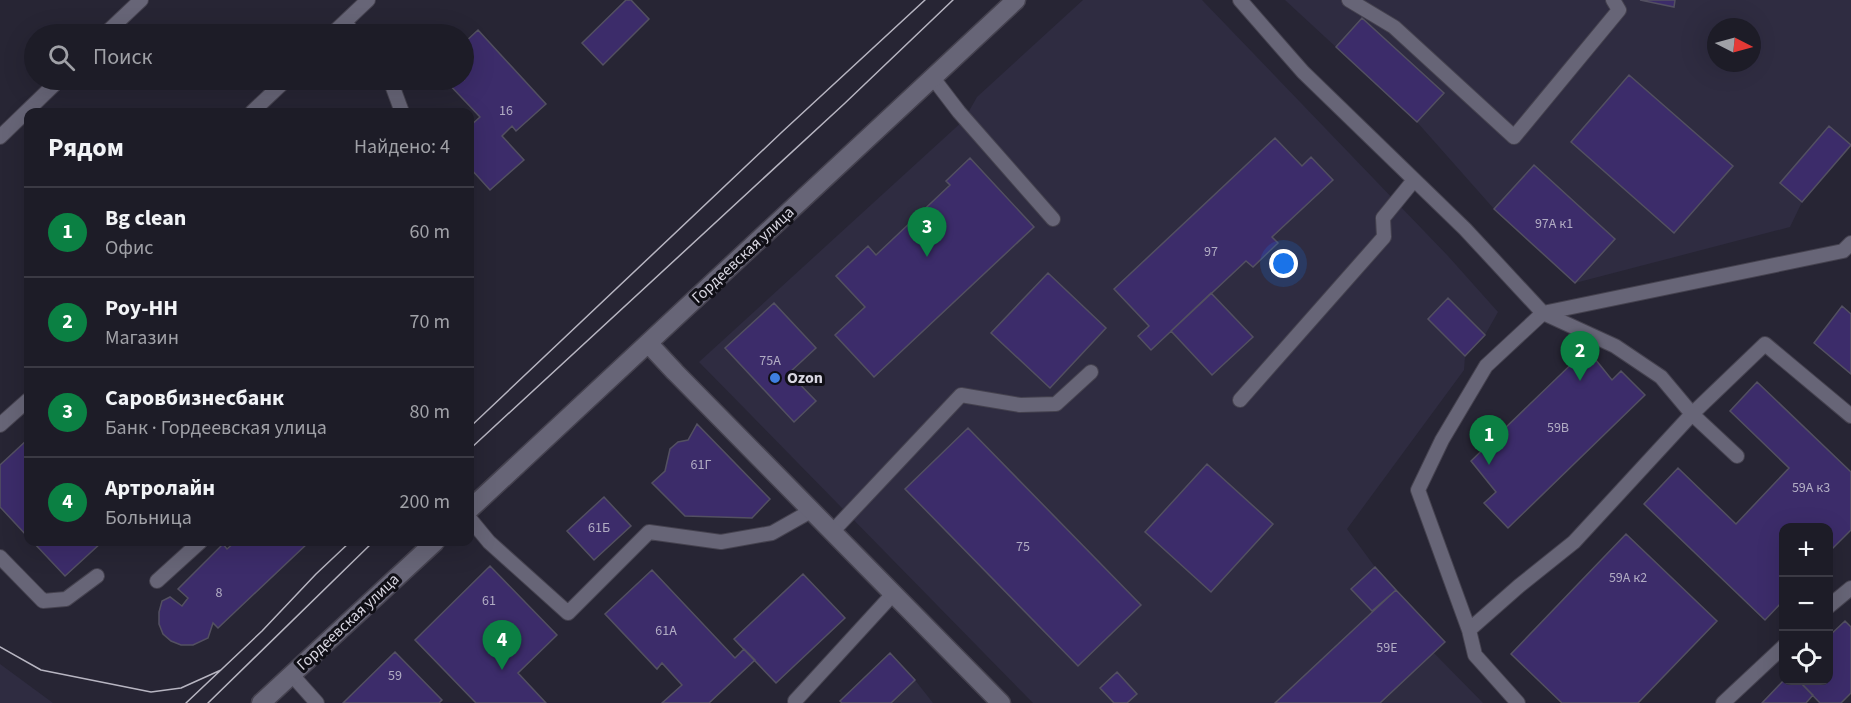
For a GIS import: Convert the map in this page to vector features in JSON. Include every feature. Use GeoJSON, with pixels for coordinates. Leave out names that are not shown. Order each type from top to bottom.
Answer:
{"type":"FeatureCollection","features":[{"type":"Feature","properties":{"kind":"street","name":"Гордеевская улица"},"geometry":{"type":"LineString","coordinates":[[474,505],[1016,0]]}},
{"type":"Feature","properties":{"kind":"street"},"geometry":{"type":"LineString","coordinates":[[648,343],[1001,703]]}},
{"type":"Feature","properties":{"kind":"street","name":"Гордеевская улица"},"geometry":{"type":"LineString","coordinates":[[261,703],[431,546]]}},
{"type":"Feature","properties":{"kind":"lane"},"geometry":{"type":"LineString","coordinates":[[116,24],[141,0]]}},
{"type":"Feature","properties":{"kind":"lane"},"geometry":{"type":"LineString","coordinates":[[345,22],[368,0]]}},
{"type":"Feature","properties":{"kind":"lane"},"geometry":{"type":"LineString","coordinates":[[1240,0],[1303,72],[1465,229],[1543,313],[1615,346],[1661,377],[1692,414],[1737,456]]}},
{"type":"Feature","properties":{"kind":"lane"},"geometry":{"type":"LineString","coordinates":[[1349,0],[1394,27],[1514,137],[1618,10],[1614,0]]}},
{"type":"Feature","properties":{"kind":"lane"},"geometry":{"type":"LineString","coordinates":[[933,78],[959,112],[1053,219]]}},
{"type":"Feature","properties":{"kind":"lane"},"geometry":{"type":"LineString","coordinates":[[30,108],[49,90]]}},
{"type":"Feature","properties":{"kind":"lane"},"geometry":{"type":"LineString","coordinates":[[256,108],[275,90]]}},
{"type":"Feature","properties":{"kind":"lane"},"geometry":{"type":"LineString","coordinates":[[394,90],[401,108]]}},
{"type":"Feature","properties":{"kind":"lane"},"geometry":{"type":"LineString","coordinates":[[0,137],[24,114]]}},
{"type":"Feature","properties":{"kind":"lane"},"geometry":{"type":"LineString","coordinates":[[1240,400],[1384,237],[1383,218],[1414,180]]}},
{"type":"Feature","properties":{"kind":"lane"},"geometry":{"type":"LineString","coordinates":[[1518,703],[1475,655],[1469,630],[1418,490],[1442,440],[1486,366],[1543,313],[1843,251],[1851,243]]}},
{"type":"Feature","properties":{"kind":"lane"},"geometry":{"type":"LineString","coordinates":[[1469,630],[1574,542],[1692,414],[1765,344],[1851,416]]}},
{"type":"Feature","properties":{"kind":"lane"},"geometry":{"type":"LineString","coordinates":[[832,532],[961,395],[1020,405],[1056,404],[1091,372]]}},
{"type":"Feature","properties":{"kind":"lane"},"geometry":{"type":"LineString","coordinates":[[0,425],[24,404]]}},
{"type":"Feature","properties":{"kind":"lane"},"geometry":{"type":"LineString","coordinates":[[474,524],[489,542],[568,613],[649,531],[721,542],[772,533],[811,511]]}},
{"type":"Feature","properties":{"kind":"lane"},"geometry":{"type":"LineString","coordinates":[[157,581],[196,546]]}},
{"type":"Feature","properties":{"kind":"lane"},"geometry":{"type":"LineString","coordinates":[[0,557],[43,601],[66,599],[97,576]]}},
{"type":"Feature","properties":{"kind":"lane"},"geometry":{"type":"LineString","coordinates":[[1833,603],[1850,591]]}},
{"type":"Feature","properties":{"kind":"lane"},"geometry":{"type":"LineString","coordinates":[[795,701],[893,594]]}},
{"type":"Feature","properties":{"kind":"lane"},"geometry":{"type":"LineString","coordinates":[[1723,703],[1779,651]]}},
{"type":"Feature","properties":{"kind":"lane"},"geometry":{"type":"LineString","coordinates":[[292,675],[317,703]]}},
{"type":"Feature","properties":{"kind":"shaded area"},"geometry":{"type":"Polygon","coordinates":[[[1083,0],[1202,0],[1448,256],[1498,312],[1485,335],[1465,356],[1464,370],[1347,529],[1375,567],[1445,642],[1434,653],[1483,703],[1033,703],[699,362],[964,120],[977,97],[1083,0]]]}},
{"type":"Feature","properties":{"kind":"shaded area"},"geometry":{"type":"Polygon","coordinates":[[[1285,0],[1851,0],[1851,145],[1802,202],[1790,227],[1575,283],[1494,209],[1417,122],[1285,0]]]}},
{"type":"Feature","properties":{"kind":"shaded area"},"geometry":{"type":"Polygon","coordinates":[[[0,664],[53,703],[0,703],[0,664]]]}},
{"type":"Feature","properties":{"kind":"shaded area"},"geometry":{"type":"Polygon","coordinates":[[[915,680],[933,703],[891,703],[915,680]]]}},
{"type":"Feature","properties":{"kind":"building"},"geometry":{"type":"Polygon","coordinates":[[[626,0],[631,0],[649,19],[603,65],[582,43],[626,0]]]}},
{"type":"Feature","properties":{"kind":"building"},"geometry":{"type":"Polygon","coordinates":[[[1640,0],[1675,0],[1674,7],[1640,0]]]}},
{"type":"Feature","properties":{"kind":"building"},"geometry":{"type":"Polygon","coordinates":[[[1362,18],[1444,93],[1417,122],[1336,47],[1362,18]]]}},
{"type":"Feature","properties":{"kind":"building"},"geometry":{"type":"Polygon","coordinates":[[[478,30],[546,104],[516,131],[512,126],[502,136],[524,160],[490,190],[474,172],[474,122],[480,117],[474,108],[454,90],[474,90],[474,34],[478,30]]]}},
{"type":"Feature","properties":{"kind":"building"},"geometry":{"type":"Polygon","coordinates":[[[1629,75],[1733,166],[1674,233],[1571,142],[1629,75]]]}},
{"type":"Feature","properties":{"kind":"building"},"geometry":{"type":"Polygon","coordinates":[[[1829,126],[1851,145],[1802,202],[1780,183],[1829,126]]]}},
{"type":"Feature","properties":{"kind":"building"},"geometry":{"type":"Polygon","coordinates":[[[1275,138],[1302,166],[1311,157],[1333,180],[1272,237],[1278,243],[1253,267],[1246,261],[1151,350],[1138,336],[1149,326],[1114,289],[1275,138]]]}},
{"type":"Feature","properties":{"kind":"building"},"geometry":{"type":"Polygon","coordinates":[[[970,158],[1034,227],[874,377],[835,335],[865,307],[836,276],[868,246],[876,255],[950,185],[946,181],[970,158]]]}},
{"type":"Feature","properties":{"kind":"building"},"geometry":{"type":"Polygon","coordinates":[[[1534,165],[1615,239],[1575,283],[1494,209],[1534,165]]]}},
{"type":"Feature","properties":{"kind":"building"},"geometry":{"type":"Polygon","coordinates":[[[1048,273],[1106,328],[1050,388],[991,333],[1048,273]]]}},
{"type":"Feature","properties":{"kind":"building"},"geometry":{"type":"Polygon","coordinates":[[[1211,293],[1253,337],[1212,375],[1171,331],[1211,293]]]}},
{"type":"Feature","properties":{"kind":"building"},"geometry":{"type":"Polygon","coordinates":[[[1448,298],[1485,335],[1465,356],[1428,319],[1448,298]]]}},
{"type":"Feature","properties":{"kind":"building"},"geometry":{"type":"Polygon","coordinates":[[[774,303],[816,348],[789,373],[816,401],[794,422],[725,348],[774,303]]]}},
{"type":"Feature","properties":{"kind":"building"},"geometry":{"type":"Polygon","coordinates":[[[1842,306],[1851,314],[1851,374],[1814,343],[1842,306]]]}},
{"type":"Feature","properties":{"kind":"building"},"geometry":{"type":"Polygon","coordinates":[[[1587,349],[1612,380],[1621,371],[1645,395],[1508,528],[1484,503],[1496,492],[1471,461],[1587,349]]]}},
{"type":"Feature","properties":{"kind":"building"},"geometry":{"type":"Polygon","coordinates":[[[1757,382],[1851,472],[1851,530],[1833,548],[1833,523],[1779,523],[1779,605],[1765,620],[1644,504],[1678,468],[1736,524],[1789,468],[1730,411],[1757,382]]]}},
{"type":"Feature","properties":{"kind":"building"},"geometry":{"type":"Polygon","coordinates":[[[697,424],[770,499],[752,518],[685,516],[652,483],[665,471],[670,449],[678,442],[688,440],[697,424]]]}},
{"type":"Feature","properties":{"kind":"building"},"geometry":{"type":"Polygon","coordinates":[[[968,428],[1141,605],[1078,666],[905,489],[968,428]]]}},
{"type":"Feature","properties":{"kind":"building"},"geometry":{"type":"Polygon","coordinates":[[[24,443],[24,533],[0,507],[0,465],[24,443]]]}},
{"type":"Feature","properties":{"kind":"building"},"geometry":{"type":"Polygon","coordinates":[[[1207,464],[1273,524],[1211,592],[1145,532],[1207,464]]]}},
{"type":"Feature","properties":{"kind":"building"},"geometry":{"type":"Polygon","coordinates":[[[604,497],[631,526],[594,560],[567,531],[604,497]]]}},
{"type":"Feature","properties":{"kind":"building"},"geometry":{"type":"Polygon","coordinates":[[[1626,534],[1717,621],[1638,703],[1562,703],[1511,654],[1626,534]]]}},
{"type":"Feature","properties":{"kind":"building"},"geometry":{"type":"Polygon","coordinates":[[[37,546],[98,546],[65,576],[37,546]]]}},
{"type":"Feature","properties":{"kind":"building"},"geometry":{"type":"Polygon","coordinates":[[[221,546],[227,549],[230,546],[305,546],[218,628],[213,623],[208,638],[193,645],[181,645],[171,641],[163,634],[159,624],[162,601],[170,597],[182,606],[188,598],[178,589],[221,546]]]}},
{"type":"Feature","properties":{"kind":"building"},"geometry":{"type":"Polygon","coordinates":[[[490,566],[557,635],[518,673],[546,703],[476,703],[415,640],[490,566]]]}},
{"type":"Feature","properties":{"kind":"building"},"geometry":{"type":"Polygon","coordinates":[[[1375,567],[1396,590],[1372,611],[1351,589],[1375,567]]]}},
{"type":"Feature","properties":{"kind":"building"},"geometry":{"type":"Polygon","coordinates":[[[652,570],[735,658],[744,649],[755,660],[709,703],[662,703],[682,685],[662,663],[657,669],[605,614],[652,570]]]}},
{"type":"Feature","properties":{"kind":"building"},"geometry":{"type":"Polygon","coordinates":[[[803,574],[845,618],[776,683],[734,639],[803,574]]]}},
{"type":"Feature","properties":{"kind":"building"},"geometry":{"type":"Polygon","coordinates":[[[1396,590],[1445,642],[1380,703],[1275,703],[1396,590]]]}},
{"type":"Feature","properties":{"kind":"building"},"geometry":{"type":"Polygon","coordinates":[[[1845,621],[1851,627],[1851,693],[1841,703],[1820,703],[1803,685],[1833,685],[1833,632],[1845,621]]]}},
{"type":"Feature","properties":{"kind":"building"},"geometry":{"type":"Polygon","coordinates":[[[395,652],[442,700],[439,703],[343,703],[395,652]]]}},
{"type":"Feature","properties":{"kind":"building"},"geometry":{"type":"Polygon","coordinates":[[[890,653],[915,680],[891,703],[842,703],[840,701],[890,653]]]}},
{"type":"Feature","properties":{"kind":"building"},"geometry":{"type":"Polygon","coordinates":[[[1117,672],[1137,694],[1127,703],[1114,703],[1100,688],[1117,672]]]}},
{"type":"Feature","properties":{"kind":"building"},"geometry":{"type":"Polygon","coordinates":[[[1779,685],[1803,685],[1813,695],[1806,703],[1762,703],[1779,685]]]}},
{"type":"Feature","properties":{"kind":"tram line"},"geometry":{"type":"LineString","coordinates":[[474,423],[925,0]]}},
{"type":"Feature","properties":{"kind":"tram line"},"geometry":{"type":"LineString","coordinates":[[474,445],[844,104],[953,0]]}},
{"type":"Feature","properties":{"kind":"tram line"},"geometry":{"type":"LineString","coordinates":[[186,703],[262,631],[346,546]]}},
{"type":"Feature","properties":{"kind":"tram line"},"geometry":{"type":"LineString","coordinates":[[208,703],[369,546]]}},
{"type":"Feature","properties":{"kind":"tram line"},"geometry":{"type":"LineString","coordinates":[[0,647],[41,670],[151,692],[181,688],[221,670]]}},
{"type":"Feature","properties":{"kind":"place","name":"Саровбизнесбанк"},"geometry":{"type":"Point","coordinates":[927,257]}},
{"type":"Feature","properties":{"kind":"place","name":"Ozon"},"geometry":{"type":"Point","coordinates":[775,378]}},
{"type":"Feature","properties":{"kind":"place","name":"Роу-НН"},"geometry":{"type":"Point","coordinates":[1580,381]}},
{"type":"Feature","properties":{"kind":"place","name":"Bg clean"},"geometry":{"type":"Point","coordinates":[1489,465]}},
{"type":"Feature","properties":{"kind":"place","name":"Артролайн"},"geometry":{"type":"Point","coordinates":[502,670]}}]}
